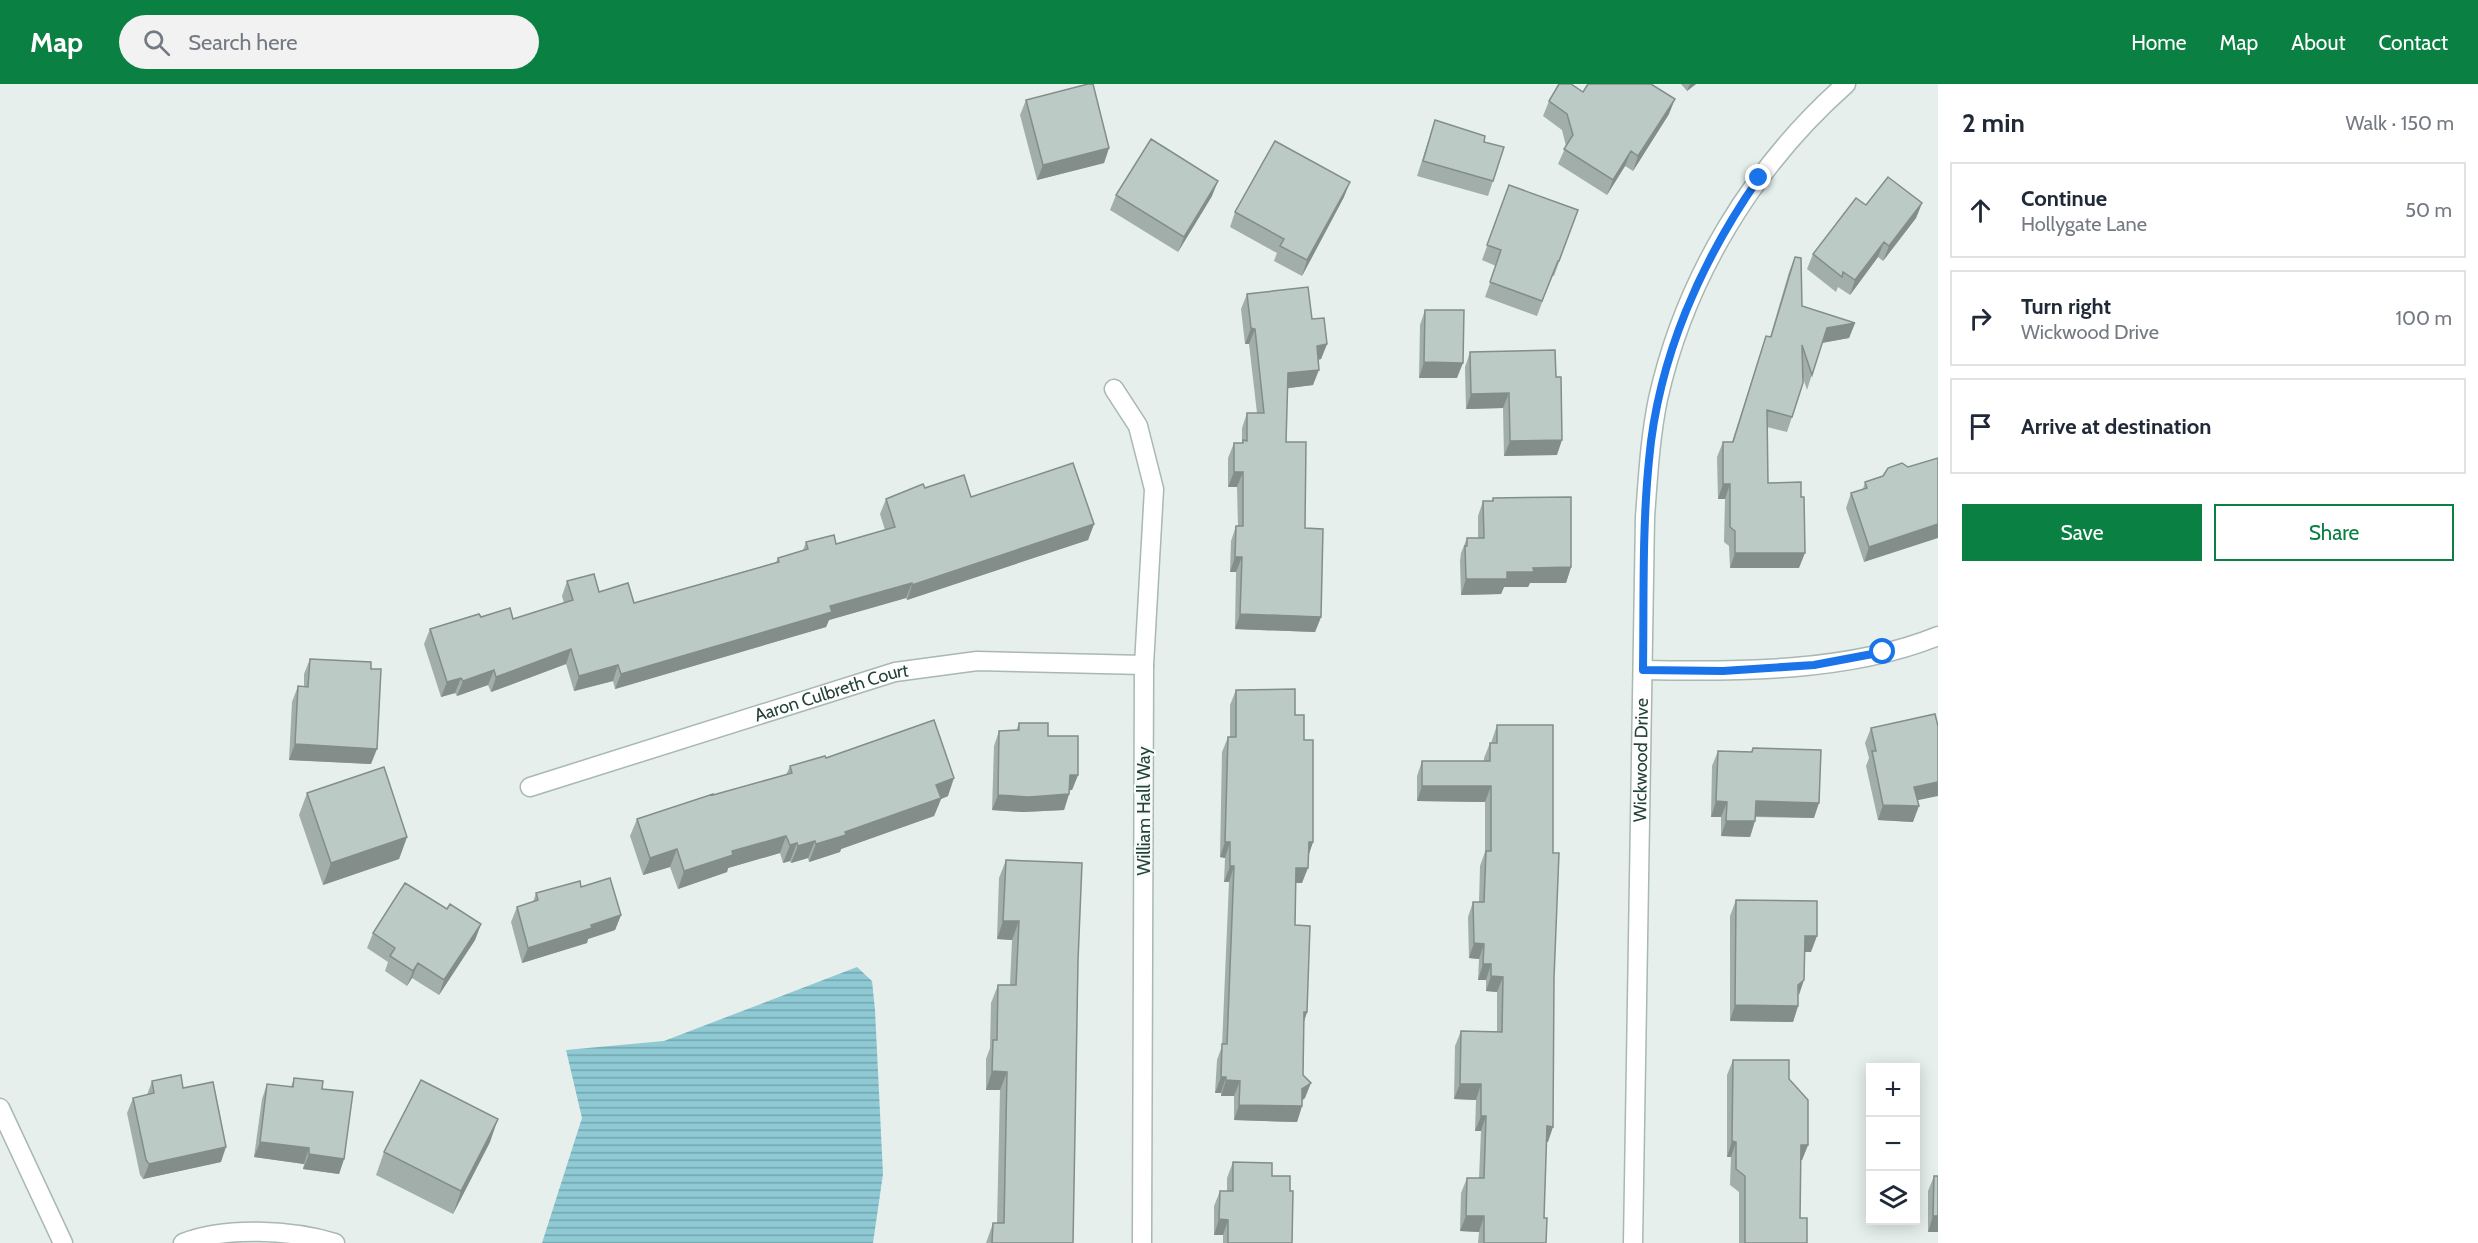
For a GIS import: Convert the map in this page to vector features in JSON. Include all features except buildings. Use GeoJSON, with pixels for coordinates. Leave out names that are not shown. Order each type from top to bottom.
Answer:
{"type":"FeatureCollection","features":[{"type":"Feature","properties":{"kind":"street","name":"Wickwood Drive"},"geometry":{"type":"LineString","coordinates":[[1633,1243],[1645,517],[1649,458],[1659,399],[1675,338],[1698,281],[1741,204],[1759,178],[1823,105],[1846,84]]}},
{"type":"Feature","properties":{"kind":"street","name":"William Hall Way"},"geometry":{"type":"LineString","coordinates":[[1114,389],[1138,426],[1154,489],[1144,665],[1142,1243]]}},
{"type":"Feature","properties":{"kind":"street"},"geometry":{"type":"LineString","coordinates":[[1643,670],[1723,671],[1814,665],[1883,652],[1938,636]]}},
{"type":"Feature","properties":{"kind":"street","name":"Aaron Culbreth Court"},"geometry":{"type":"LineString","coordinates":[[530,787],[895,672],[977,661],[1144,665]]}},
{"type":"Feature","properties":{"kind":"street"},"geometry":{"type":"LineString","coordinates":[[0,1108],[63,1243]]}},
{"type":"Feature","properties":{"kind":"street"},"geometry":{"type":"LineString","coordinates":[[183,1243],[200,1236],[256,1232],[310,1235],[335,1243]]}},
{"type":"Feature","properties":{"kind":"water"},"geometry":{"type":"Polygon","coordinates":[[[857,967],[872,981],[875,1010],[883,1174],[873,1243],[542,1243],[582,1118],[566,1050],[664,1041],[857,967]]]}},
{"type":"Feature","properties":{"kind":"route"},"geometry":{"type":"LineString","coordinates":[[1759,178],[1741,204],[1698,281],[1675,338],[1659,399],[1649,458],[1645,517],[1643,670],[1723,671],[1814,665],[1883,652]]}}]}
